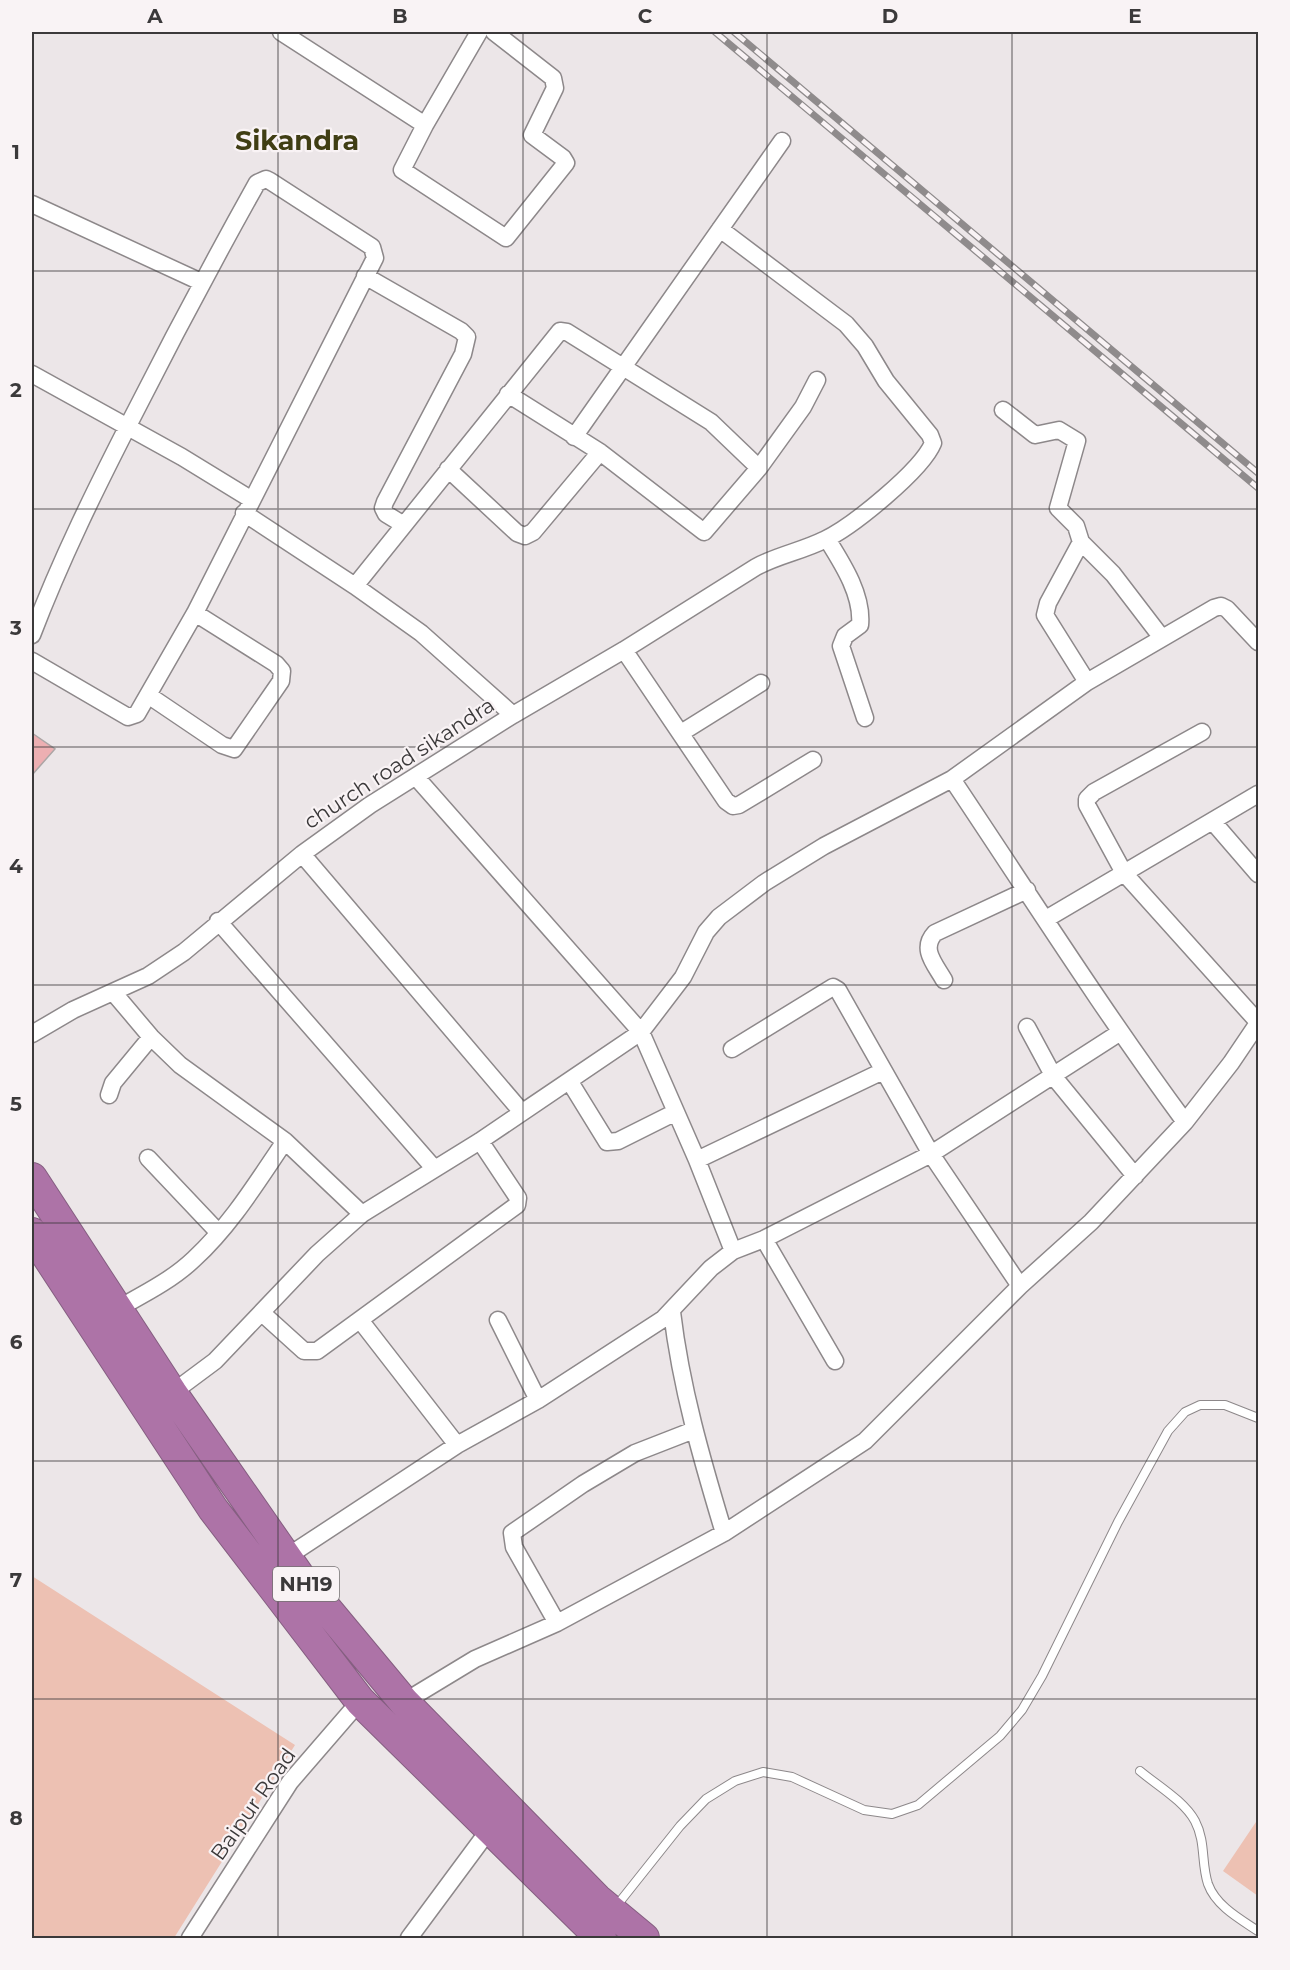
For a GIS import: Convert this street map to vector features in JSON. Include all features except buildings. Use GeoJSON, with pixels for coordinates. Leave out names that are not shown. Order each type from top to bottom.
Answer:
{"type":"FeatureCollection","features":[{"type":"Feature","properties":{"kind":"highway","name":"NH19"},"geometry":{"type":"LineString","coordinates":[[32,1178],[172,1393],[285,1558],[404,1702],[612,1911],[644,1938]]}},
{"type":"Feature","properties":{"kind":"highway","name":"NH19"},"geometry":{"type":"LineString","coordinates":[[32,1233],[213,1509],[360,1701],[601,1938]]}},
{"type":"Feature","properties":{"kind":"street"},"geometry":{"type":"LineString","coordinates":[[281,32],[425,125]]}},
{"type":"Feature","properties":{"kind":"street"},"geometry":{"type":"LineString","coordinates":[[480,32],[553,78],[555,88],[532,135],[564,158],[566,163],[510,235],[502,237],[404,173],[403,168],[425,125],[480,32]]}},
{"type":"Feature","properties":{"kind":"street"},"geometry":{"type":"LineString","coordinates":[[574,436],[625,367],[782,141]]}},
{"type":"Feature","properties":{"kind":"street"},"geometry":{"type":"LineString","coordinates":[[32,635],[56,572],[127,427],[201,282],[257,183],[266,179],[372,246],[375,258],[195,613],[137,714],[128,717],[32,661]]}},
{"type":"Feature","properties":{"kind":"street"},"geometry":{"type":"LineString","coordinates":[[32,204],[201,282]]}},
{"type":"Feature","properties":{"kind":"street"},"geometry":{"type":"LineString","coordinates":[[513,715],[624,650],[756,567],[779,555],[827,539],[862,514],[911,473],[930,452],[933,443],[930,435],[886,381],[865,346],[846,324],[720,230]]}},
{"type":"Feature","properties":{"kind":"street"},"geometry":{"type":"LineString","coordinates":[[365,276],[461,331],[466,338],[463,354],[383,508],[386,514],[404,525]]}},
{"type":"Feature","properties":{"kind":"street"},"geometry":{"type":"LineString","coordinates":[[355,586],[560,331],[567,332],[711,422],[759,468]]}},
{"type":"Feature","properties":{"kind":"street","name":"church road sikandra"},"geometry":{"type":"LineString","coordinates":[[32,374],[182,457],[421,633],[513,715],[370,805],[302,854],[218,921],[184,952],[148,976],[73,1010],[32,1034]]}},
{"type":"Feature","properties":{"kind":"street"},"geometry":{"type":"LineString","coordinates":[[508,394],[600,452],[704,532],[759,468],[803,407],[817,380]]}},
{"type":"Feature","properties":{"kind":"street"},"geometry":{"type":"LineString","coordinates":[[1003,410],[1031,434],[1059,430],[1077,441],[1058,508],[1076,526],[1082,542],[1113,574],[1162,638]]}},
{"type":"Feature","properties":{"kind":"street"},"geometry":{"type":"LineString","coordinates":[[448,469],[517,533],[525,536],[533,532],[600,452]]}},
{"type":"Feature","properties":{"kind":"street"},"geometry":{"type":"LineString","coordinates":[[827,539],[846,570],[858,605],[860,625],[845,636],[841,646],[865,718]]}},
{"type":"Feature","properties":{"kind":"street"},"geometry":{"type":"LineString","coordinates":[[1082,542],[1048,603],[1045,615],[1087,682]]}},
{"type":"Feature","properties":{"kind":"street"},"geometry":{"type":"LineString","coordinates":[[172,1393],[215,1361],[317,1254],[362,1214],[433,1167],[480,1141],[521,1111],[570,1082],[641,1032],[677,986],[706,932],[719,917],[765,882],[824,846],[952,779],[1087,682],[1221,606],[1258,642]]}},
{"type":"Feature","properties":{"kind":"street"},"geometry":{"type":"LineString","coordinates":[[148,694],[228,749],[234,749],[281,681],[282,671],[276,664],[195,613]]}},
{"type":"Feature","properties":{"kind":"street"},"geometry":{"type":"LineString","coordinates":[[624,650],[726,801],[733,806],[739,805],[813,760]]}},
{"type":"Feature","properties":{"kind":"street"},"geometry":{"type":"LineString","coordinates":[[681,733],[761,683]]}},
{"type":"Feature","properties":{"kind":"street"},"geometry":{"type":"LineString","coordinates":[[404,1702],[475,1659],[557,1623],[724,1533],[866,1441],[1020,1286],[1090,1222],[1185,1122],[1231,1063],[1258,1022],[1124,873],[1087,805],[1087,800],[1094,792],[1202,732]]}},
{"type":"Feature","properties":{"kind":"street"},"geometry":{"type":"LineString","coordinates":[[416,777],[641,1032],[698,1160],[733,1251]]}},
{"type":"Feature","properties":{"kind":"street"},"geometry":{"type":"LineString","coordinates":[[952,779],[1119,1033],[1185,1122]]}},
{"type":"Feature","properties":{"kind":"street"},"geometry":{"type":"LineString","coordinates":[[1046,919],[1214,823],[1258,794]]}},
{"type":"Feature","properties":{"kind":"street"},"geometry":{"type":"LineString","coordinates":[[1214,823],[1258,874]]}},
{"type":"Feature","properties":{"kind":"street"},"geometry":{"type":"LineString","coordinates":[[302,854],[521,1111]]}},
{"type":"Feature","properties":{"kind":"street"},"geometry":{"type":"LineString","coordinates":[[944,980],[927,947],[935,933],[1027,890]]}},
{"type":"Feature","properties":{"kind":"street"},"geometry":{"type":"LineString","coordinates":[[218,921],[433,1167]]}},
{"type":"Feature","properties":{"kind":"street"},"geometry":{"type":"LineString","coordinates":[[732,1049],[833,987],[838,990],[931,1154],[1020,1286]]}},
{"type":"Feature","properties":{"kind":"street"},"geometry":{"type":"LineString","coordinates":[[113,992],[151,1037],[180,1065],[285,1141],[362,1214]]}},
{"type":"Feature","properties":{"kind":"street"},"geometry":{"type":"LineString","coordinates":[[1027,1027],[1054,1077],[1135,1176]]}},
{"type":"Feature","properties":{"kind":"street"},"geometry":{"type":"LineString","coordinates":[[285,1558],[457,1445],[538,1400],[672,1312],[711,1268],[733,1251],[764,1239],[931,1154],[1054,1077],[1119,1033]]}},
{"type":"Feature","properties":{"kind":"street"},"geometry":{"type":"LineString","coordinates":[[108,1095],[113,1083],[151,1037]]}},
{"type":"Feature","properties":{"kind":"street"},"geometry":{"type":"LineString","coordinates":[[698,1160],[882,1071]]}},
{"type":"Feature","properties":{"kind":"street"},"geometry":{"type":"LineString","coordinates":[[570,1082],[607,1142],[618,1141],[676,1112]]}},
{"type":"Feature","properties":{"kind":"street"},"geometry":{"type":"LineString","coordinates":[[117,1309],[163,1283],[193,1260],[219,1233],[285,1141]]}},
{"type":"Feature","properties":{"kind":"street"},"geometry":{"type":"LineString","coordinates":[[262,1313],[304,1351],[310,1353],[360,1320],[518,1204],[518,1198],[480,1141]]}},
{"type":"Feature","properties":{"kind":"street"},"geometry":{"type":"LineString","coordinates":[[148,1158],[219,1233]]}},
{"type":"Feature","properties":{"kind":"street"},"geometry":{"type":"LineString","coordinates":[[764,1239],[835,1361]]}},
{"type":"Feature","properties":{"kind":"street"},"geometry":{"type":"LineString","coordinates":[[672,1312],[676,1351],[694,1430],[724,1533]]}},
{"type":"Feature","properties":{"kind":"street"},"geometry":{"type":"LineString","coordinates":[[360,1320],[457,1445]]}},
{"type":"Feature","properties":{"kind":"street"},"geometry":{"type":"LineString","coordinates":[[498,1320],[538,1400]]}},
{"type":"Feature","properties":{"kind":"street"},"geometry":{"type":"LineString","coordinates":[[557,1623],[514,1547],[512,1533],[583,1484],[635,1453],[694,1430]]}},
{"type":"Feature","properties":{"kind":"street","name":"Baipur Road"},"geometry":{"type":"LineString","coordinates":[[190,1938],[290,1782],[360,1701]]}},
{"type":"Feature","properties":{"kind":"street"},"geometry":{"type":"LineString","coordinates":[[409,1938],[489,1830]]}},
{"type":"Feature","properties":{"kind":"lane"},"geometry":{"type":"LineString","coordinates":[[612,1911],[680,1826],[706,1799],[735,1781],[763,1773],[792,1777],[864,1810],[892,1814],[918,1805],[1000,1736],[1022,1710],[1042,1676],[1168,1431],[1185,1412],[1200,1405],[1225,1405],[1258,1419]]}},
{"type":"Feature","properties":{"kind":"lane"},"geometry":{"type":"LineString","coordinates":[[1140,1771],[1194,1819],[1203,1841],[1208,1884],[1217,1899],[1258,1931]]}},
{"type":"Feature","properties":{"kind":"shaded area"},"geometry":{"type":"Polygon","coordinates":[[[32,1576],[295,1745],[174,1938],[32,1938],[32,1576]]]}},
{"type":"Feature","properties":{"kind":"shaded area"},"geometry":{"type":"Polygon","coordinates":[[[1258,1819],[1258,1896],[1223,1871],[1258,1819]]]}},
{"type":"Feature","properties":{"kind":"railway"},"geometry":{"type":"LineString","coordinates":[[715,32],[1258,488]]}},
{"type":"Feature","properties":{"kind":"railway"},"geometry":{"type":"LineString","coordinates":[[734,32],[1258,473]]}},
{"type":"Feature","properties":{"kind":"district","name":"Sikandra"},"geometry":{"type":"Point","coordinates":[297,140]}}]}
